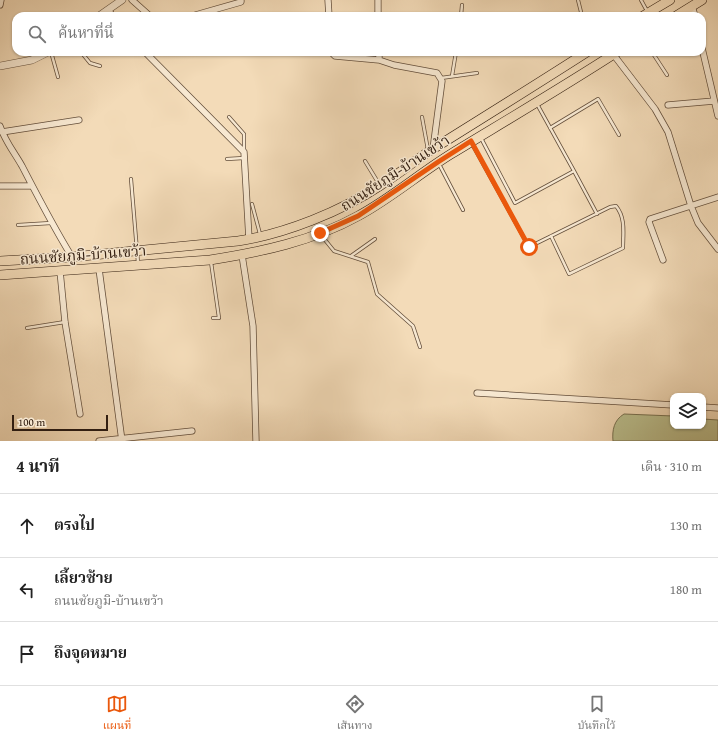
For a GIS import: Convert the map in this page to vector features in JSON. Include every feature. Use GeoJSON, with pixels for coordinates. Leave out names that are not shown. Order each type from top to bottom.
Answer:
{"type":"FeatureCollection","features":[{"type":"Feature","properties":{"kind":"main road"},"geometry":{"type":"LineString","coordinates":[[649,12],[670,0]]}},
{"type":"Feature","properties":{"kind":"main road"},"geometry":{"type":"LineString","coordinates":[[682,12],[702,0]]}},
{"type":"Feature","properties":{"kind":"main road","name":"ถนนชัยภูมิ-บ้านเขว้า"},"geometry":{"type":"LineString","coordinates":[[0,261],[138,252],[249,239],[313,220],[350,203],[380,186],[431,151],[581,56]]}},
{"type":"Feature","properties":{"kind":"main road","name":"ถนนชัยภูมิ-บ้านเขว้า"},"geometry":{"type":"LineString","coordinates":[[0,275],[210,260],[242,255],[284,245],[320,233],[358,216],[471,141],[481,137],[610,56]]}},
{"type":"Feature","properties":{"kind":"street"},"geometry":{"type":"LineString","coordinates":[[0,5],[1,0]]}},
{"type":"Feature","properties":{"kind":"street"},"geometry":{"type":"LineString","coordinates":[[105,12],[122,0]]}},
{"type":"Feature","properties":{"kind":"street"},"geometry":{"type":"LineString","coordinates":[[132,0],[146,12]]}},
{"type":"Feature","properties":{"kind":"street"},"geometry":{"type":"LineString","coordinates":[[206,12],[241,2],[241,0]]}},
{"type":"Feature","properties":{"kind":"street"},"geometry":{"type":"LineString","coordinates":[[328,0],[329,12]]}},
{"type":"Feature","properties":{"kind":"street"},"geometry":{"type":"LineString","coordinates":[[378,0],[378,12]]}},
{"type":"Feature","properties":{"kind":"street"},"geometry":{"type":"LineString","coordinates":[[692,6],[694,12]]}},
{"type":"Feature","properties":{"kind":"street"},"geometry":{"type":"LineString","coordinates":[[0,66],[32,60],[40,56]]}},
{"type":"Feature","properties":{"kind":"street"},"geometry":{"type":"LineString","coordinates":[[148,56],[244,155],[249,239]]}},
{"type":"Feature","properties":{"kind":"street"},"geometry":{"type":"LineString","coordinates":[[335,56],[379,60],[394,65],[434,71],[441,78],[431,151]]}},
{"type":"Feature","properties":{"kind":"street"},"geometry":{"type":"LineString","coordinates":[[617,56],[655,109],[668,132],[691,206],[698,223],[717,247]]}},
{"type":"Feature","properties":{"kind":"street"},"geometry":{"type":"LineString","coordinates":[[704,56],[718,116]]}},
{"type":"Feature","properties":{"kind":"street"},"geometry":{"type":"LineString","coordinates":[[668,105],[715,98]]}},
{"type":"Feature","properties":{"kind":"street"},"geometry":{"type":"LineString","coordinates":[[72,257],[51,223],[1,129],[79,120]]}},
{"type":"Feature","properties":{"kind":"street"},"geometry":{"type":"LineString","coordinates":[[0,186],[31,186]]}},
{"type":"Feature","properties":{"kind":"street"},"geometry":{"type":"LineString","coordinates":[[663,260],[649,222],[650,219],[652,217],[718,197]]}},
{"type":"Feature","properties":{"kind":"street"},"geometry":{"type":"LineString","coordinates":[[242,255],[253,326],[256,441]]}},
{"type":"Feature","properties":{"kind":"street"},"geometry":{"type":"LineString","coordinates":[[99,269],[122,439]]}},
{"type":"Feature","properties":{"kind":"street"},"geometry":{"type":"LineString","coordinates":[[60,270],[66,322],[80,414]]}},
{"type":"Feature","properties":{"kind":"street"},"geometry":{"type":"LineString","coordinates":[[477,393],[670,405]]}},
{"type":"Feature","properties":{"kind":"street"},"geometry":{"type":"LineString","coordinates":[[706,407],[718,408]]}},
{"type":"Feature","properties":{"kind":"street"},"geometry":{"type":"LineString","coordinates":[[99,441],[192,431]]}},
{"type":"Feature","properties":{"kind":"lane"},"geometry":{"type":"LineString","coordinates":[[578,0],[581,12]]}},
{"type":"Feature","properties":{"kind":"lane"},"geometry":{"type":"LineString","coordinates":[[641,0],[645,12]]}},
{"type":"Feature","properties":{"kind":"lane"},"geometry":{"type":"LineString","coordinates":[[461,12],[462,5]]}},
{"type":"Feature","properties":{"kind":"lane"},"geometry":{"type":"LineString","coordinates":[[50,56],[58,77]]}},
{"type":"Feature","properties":{"kind":"lane"},"geometry":{"type":"LineString","coordinates":[[84,56],[90,63],[100,66]]}},
{"type":"Feature","properties":{"kind":"lane"},"geometry":{"type":"LineString","coordinates":[[452,76],[455,56]]}},
{"type":"Feature","properties":{"kind":"lane"},"geometry":{"type":"LineString","coordinates":[[655,56],[667,75]]}},
{"type":"Feature","properties":{"kind":"lane"},"geometry":{"type":"LineString","coordinates":[[441,78],[477,72]]}},
{"type":"Feature","properties":{"kind":"lane"},"geometry":{"type":"LineString","coordinates":[[550,128],[598,99],[619,135]]}},
{"type":"Feature","properties":{"kind":"lane"},"geometry":{"type":"LineString","coordinates":[[536,102],[597,214]]}},
{"type":"Feature","properties":{"kind":"lane"},"geometry":{"type":"LineString","coordinates":[[227,159],[244,155],[244,134],[229,117]]}},
{"type":"Feature","properties":{"kind":"lane"},"geometry":{"type":"LineString","coordinates":[[422,117],[431,151]]}},
{"type":"Feature","properties":{"kind":"lane"},"geometry":{"type":"LineString","coordinates":[[481,137],[515,203],[574,171]]}},
{"type":"Feature","properties":{"kind":"lane"},"geometry":{"type":"LineString","coordinates":[[471,141],[529,247],[551,236],[597,214],[616,206],[620,211],[624,224],[622,248],[569,274],[551,236]]}},
{"type":"Feature","properties":{"kind":"lane"},"geometry":{"type":"LineString","coordinates":[[365,161],[380,186]]}},
{"type":"Feature","properties":{"kind":"lane"},"geometry":{"type":"LineString","coordinates":[[438,162],[463,210]]}},
{"type":"Feature","properties":{"kind":"lane"},"geometry":{"type":"LineString","coordinates":[[131,180],[138,266]]}},
{"type":"Feature","properties":{"kind":"lane"},"geometry":{"type":"LineString","coordinates":[[252,204],[261,236]]}},
{"type":"Feature","properties":{"kind":"lane"},"geometry":{"type":"LineString","coordinates":[[18,226],[51,223]]}},
{"type":"Feature","properties":{"kind":"lane"},"geometry":{"type":"LineString","coordinates":[[320,233],[334,251],[368,262],[377,294],[413,326],[420,347]]}},
{"type":"Feature","properties":{"kind":"lane"},"geometry":{"type":"LineString","coordinates":[[350,256],[376,239]]}},
{"type":"Feature","properties":{"kind":"lane"},"geometry":{"type":"LineString","coordinates":[[210,260],[219,318],[213,318]]}},
{"type":"Feature","properties":{"kind":"lane"},"geometry":{"type":"LineString","coordinates":[[27,328],[66,322]]}},
{"type":"Feature","properties":{"kind":"green space"},"geometry":{"type":"Polygon","coordinates":[[[624,414],[670,416],[670,429],[706,429],[706,419],[718,420],[718,441],[613,441],[614,426],[624,414]]]}},
{"type":"Feature","properties":{"kind":"route"},"geometry":{"type":"LineString","coordinates":[[320,233],[358,216],[471,141],[529,247]]}}]}
